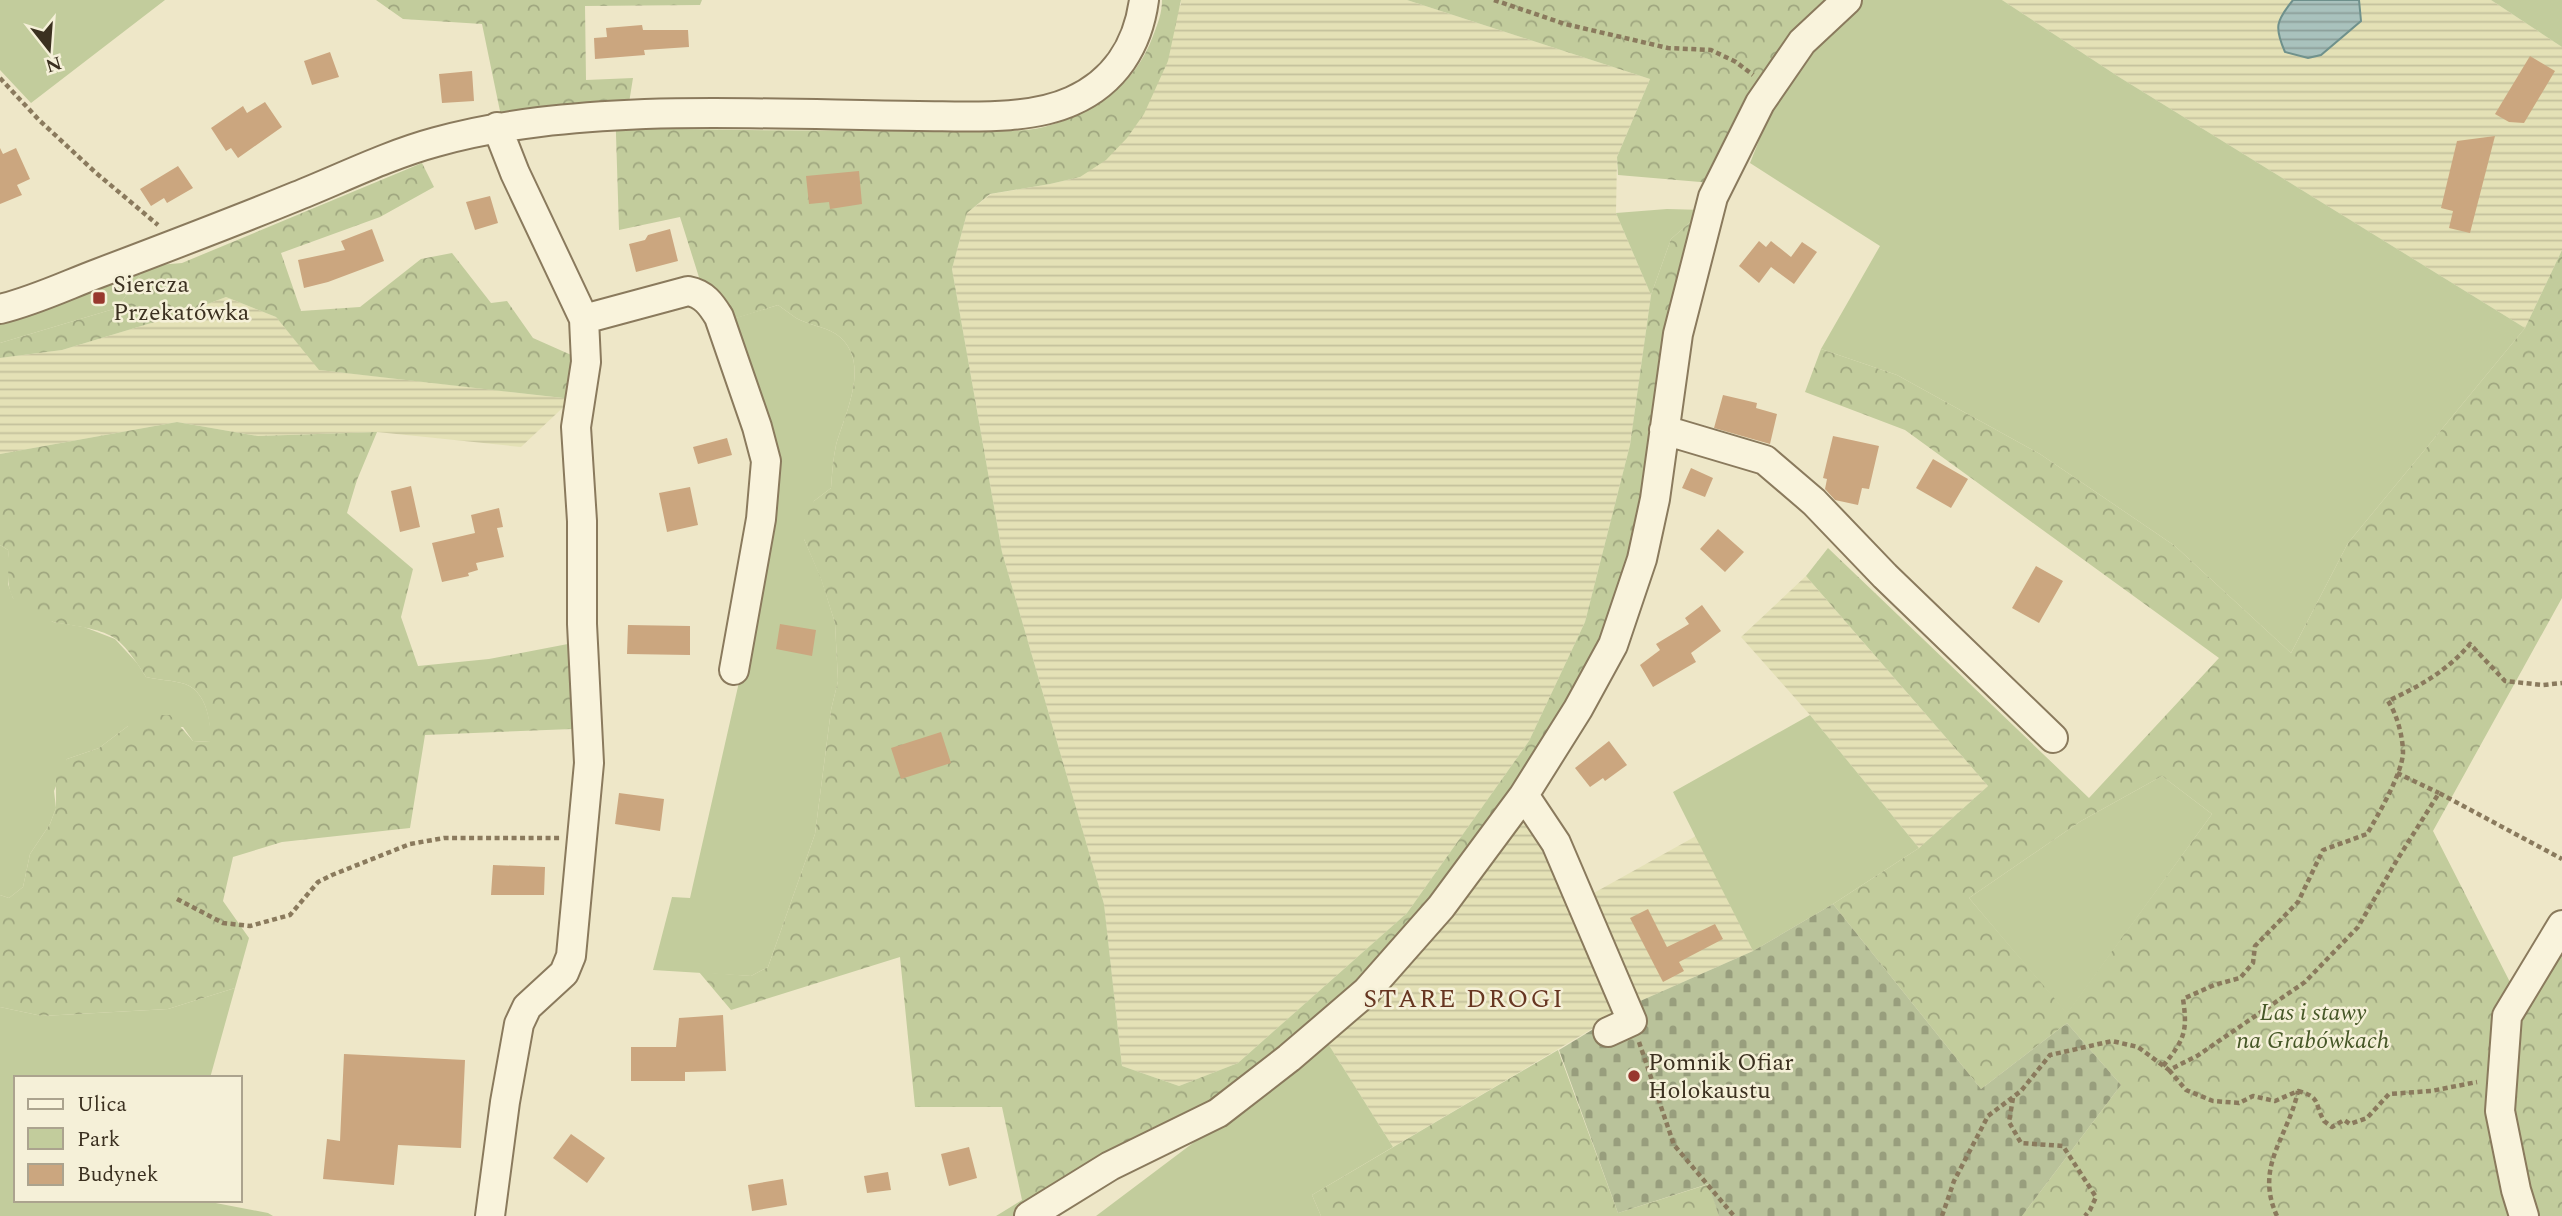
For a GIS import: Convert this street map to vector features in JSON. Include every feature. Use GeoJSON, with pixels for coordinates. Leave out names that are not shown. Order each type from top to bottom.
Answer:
{"type":"FeatureCollection","features":[{"type":"Feature","properties":{"kind":"street"},"geometry":{"type":"LineString","coordinates":[[0,309],[171,246],[394,157],[433,143],[497,127],[576,118],[647,114],[977,116],[1038,112],[1073,101],[1106,79],[1118,66],[1136,36],[1144,0]]}},
{"type":"Feature","properties":{"kind":"street"},"geometry":{"type":"LineString","coordinates":[[1029,1216],[1110,1166],[1218,1113],[1289,1058],[1366,992],[1441,907],[1524,795],[1578,709],[1613,645],[1642,559],[1655,499],[1678,334],[1713,197],[1770,88],[1802,42],[1847,0]]}},
{"type":"Feature","properties":{"kind":"street"},"geometry":{"type":"LineString","coordinates":[[491,1216],[505,1102],[519,1024],[527,1007],[564,973],[571,956],[588,750],[582,624],[582,521],[576,427],[586,362],[584,319],[515,173],[497,127]]}},
{"type":"Feature","properties":{"kind":"street"},"geometry":{"type":"LineString","coordinates":[[584,319],[688,291],[711,303],[719,317],[766,461],[761,519],[734,670]]}},
{"type":"Feature","properties":{"kind":"street"},"geometry":{"type":"LineString","coordinates":[[1664,429],[1765,460],[1814,502],[1885,576],[2053,738]]}},
{"type":"Feature","properties":{"kind":"street"},"geometry":{"type":"LineString","coordinates":[[1524,795],[1556,843],[1620,1026]]}},
{"type":"Feature","properties":{"kind":"street"},"geometry":{"type":"LineString","coordinates":[[2524,1216],[2500,1111],[2507,1016],[2562,925]]}},
{"type":"Feature","properties":{"kind":"path"},"geometry":{"type":"LineString","coordinates":[[1494,0],[1578,27],[1668,48],[1711,50],[1736,62],[1770,88]]}},
{"type":"Feature","properties":{"kind":"path"},"geometry":{"type":"LineString","coordinates":[[0,78],[39,120],[95,172],[158,223],[171,246]]}},
{"type":"Feature","properties":{"kind":"path"},"geometry":{"type":"LineString","coordinates":[[2163,1066],[2178,1046],[2187,1023],[2183,999],[2214,985],[2240,978],[2253,963],[2255,946],[2298,902],[2323,850],[2367,834],[2388,796],[2403,755],[2395,712],[2388,701],[2424,684],[2454,662],[2470,644],[2505,681],[2543,685],[2562,683]]}},
{"type":"Feature","properties":{"kind":"path"},"geometry":{"type":"LineString","coordinates":[[2396,773],[2562,859]]}},
{"type":"Feature","properties":{"kind":"path"},"geometry":{"type":"LineString","coordinates":[[2169,1070],[2197,1056],[2305,982],[2358,927],[2439,793]]}},
{"type":"Feature","properties":{"kind":"path"},"geometry":{"type":"LineString","coordinates":[[177,899],[223,923],[250,926],[290,915],[318,882],[410,844],[444,838],[532,836],[582,839]]}},
{"type":"Feature","properties":{"kind":"path"},"geometry":{"type":"LineString","coordinates":[[1620,1026],[1674,1145],[1734,1216]]}},
{"type":"Feature","properties":{"kind":"path"},"geometry":{"type":"LineString","coordinates":[[1942,1216],[1954,1181],[1988,1116],[2021,1091],[2050,1055],[2112,1041],[2138,1047],[2169,1070],[2186,1090],[2213,1101],[2239,1103],[2253,1096],[2274,1101],[2298,1091],[2310,1094],[2318,1102],[2323,1121],[2332,1127],[2344,1120],[2350,1124],[2367,1118],[2389,1094],[2431,1091],[2502,1078]]}},
{"type":"Feature","properties":{"kind":"path"},"geometry":{"type":"LineString","coordinates":[[2277,1216],[2269,1198],[2269,1179],[2277,1144],[2293,1113],[2298,1091]]}},
{"type":"Feature","properties":{"kind":"path"},"geometry":{"type":"LineString","coordinates":[[2013,1097],[2009,1122],[2021,1143],[2063,1146],[2096,1197],[2091,1210],[2085,1216]]}},
{"type":"Feature","properties":{"kind":"shaded area"},"geometry":{"type":"Polygon","coordinates":[[[1181,0],[1407,0],[1650,79],[1617,157],[1616,213],[1651,295],[1630,445],[1585,622],[1529,741],[1407,913],[1238,1063],[1179,1086],[1122,1066],[1104,904],[1002,552],[952,269],[967,213],[991,194],[1080,177],[1181,0]]]}},
{"type":"Feature","properties":{"kind":"shaded area"},"geometry":{"type":"Polygon","coordinates":[[[2002,0],[2491,0],[2562,47],[2562,250],[2525,328],[2119,77],[2002,0]]]}},
{"type":"Feature","properties":{"kind":"shaded area"},"geometry":{"type":"Polygon","coordinates":[[[226,297],[276,317],[320,370],[572,399],[521,447],[377,432],[258,436],[177,422],[0,454],[0,358],[62,350],[181,314],[226,297]]]}},
{"type":"Feature","properties":{"kind":"shaded area"},"geometry":{"type":"Polygon","coordinates":[[[1806,576],[1988,786],[1919,848],[1810,715],[1741,637],[1806,576]]]}},
{"type":"Feature","properties":{"kind":"shaded area"},"geometry":{"type":"Polygon","coordinates":[[[1526,814],[1575,897],[1619,1013],[1393,1147],[1327,1042],[1526,814]]]}},
{"type":"Feature","properties":{"kind":"shaded area"},"geometry":{"type":"Polygon","coordinates":[[[1696,836],[1753,951],[1638,1002],[1592,894],[1696,836]]]}},
{"type":"Feature","properties":{"kind":"green space"},"geometry":{"type":"Polygon","coordinates":[[[0,0],[165,0],[31,103],[0,70],[0,0]]]}},
{"type":"Feature","properties":{"kind":"green space"},"geometry":{"type":"Polygon","coordinates":[[[376,0],[702,0],[700,5],[585,6],[586,80],[633,78],[625,128],[1011,131],[1044,127],[1062,121],[1080,114],[1111,95],[1124,83],[1145,53],[1158,22],[1162,0],[1181,0],[1168,61],[1144,114],[1127,138],[1106,160],[1080,177],[990,194],[967,213],[952,269],[1002,552],[1104,904],[1122,1066],[1179,1086],[1238,1063],[1407,913],[1529,741],[1585,622],[1630,445],[1651,295],[1671,239],[1704,210],[1636,548],[1589,669],[1554,731],[1439,899],[1368,975],[1284,1053],[1208,1106],[1024,1216],[996,1216],[1022,1200],[1002,1107],[915,1107],[900,957],[731,1010],[699,972],[751,976],[768,967],[815,834],[831,710],[838,681],[835,623],[804,539],[803,518],[814,501],[831,488],[836,445],[853,387],[853,358],[847,345],[836,334],[796,318],[778,305],[714,325],[680,217],[619,230],[615,103],[501,116],[482,24],[403,19],[376,0]]]}},
{"type":"Feature","properties":{"kind":"green space"},"geometry":{"type":"Polygon","coordinates":[[[1407,0],[1837,0],[1712,183],[1618,175],[1617,157],[1650,79],[1407,0]]]}},
{"type":"Feature","properties":{"kind":"green space"},"geometry":{"type":"Polygon","coordinates":[[[1860,0],[2002,0],[2119,77],[2525,328],[2348,543],[2291,653],[2175,546],[2040,454],[1897,375],[1821,349],[1880,246],[1750,163],[1780,88],[1829,27],[1860,0]]]}},
{"type":"Feature","properties":{"kind":"green space"},"geometry":{"type":"Polygon","coordinates":[[[2491,0],[2562,0],[2562,47],[2491,0]]]}},
{"type":"Feature","properties":{"kind":"green space"},"geometry":{"type":"Polygon","coordinates":[[[422,163],[434,187],[380,217],[281,253],[301,311],[360,307],[421,259],[452,253],[491,303],[507,301],[533,338],[578,358],[572,399],[319,370],[276,317],[226,297],[181,314],[62,350],[0,358],[0,343],[117,308],[147,266],[182,263],[422,163]]]}},
{"type":"Feature","properties":{"kind":"green space"},"geometry":{"type":"Polygon","coordinates":[[[1667,209],[1704,210],[1671,239],[1651,295],[1616,213],[1667,209]]]}},
{"type":"Feature","properties":{"kind":"green space","name":"Las i stawy na Grabówkach"},"geometry":{"type":"Polygon","coordinates":[[[2562,250],[2562,598],[2433,831],[2513,988],[2562,950],[2562,1216],[2022,1216],[2121,1085],[2067,1023],[1981,1089],[1833,904],[1919,848],[1988,786],[1806,576],[1828,548],[2089,798],[2219,658],[1905,430],[1805,392],[1821,349],[1897,375],[2040,454],[2175,546],[2291,653],[2348,543],[2525,328],[2562,250]],[[2162,776],[2081,821],[1969,898],[2067,1013],[2212,814],[2162,776]]]}},
{"type":"Feature","properties":{"kind":"green space"},"geometry":{"type":"Polygon","coordinates":[[[147,266],[117,308],[0,343],[0,318],[147,266]]]}},
{"type":"Feature","properties":{"kind":"green space"},"geometry":{"type":"Polygon","coordinates":[[[778,305],[796,318],[836,334],[847,345],[855,372],[850,403],[836,445],[831,488],[814,501],[804,539],[821,578],[835,623],[838,681],[831,710],[815,834],[768,967],[751,976],[653,970],[672,897],[690,898],[776,519],[774,451],[729,320],[778,305]]]}},
{"type":"Feature","properties":{"kind":"green space"},"geometry":{"type":"Polygon","coordinates":[[[177,422],[258,436],[377,432],[347,513],[413,569],[401,617],[418,666],[489,659],[573,643],[572,729],[425,735],[410,828],[282,842],[233,857],[223,901],[249,938],[235,988],[168,1009],[42,1016],[0,1007],[0,895],[9,898],[23,887],[30,854],[50,824],[56,808],[56,774],[67,759],[99,748],[128,726],[152,715],[170,715],[193,741],[210,742],[210,734],[206,708],[192,688],[185,684],[146,677],[129,652],[116,639],[91,629],[33,616],[13,598],[8,581],[8,550],[0,545],[0,454],[177,422]]]}},
{"type":"Feature","properties":{"kind":"green space"},"geometry":{"type":"Polygon","coordinates":[[[0,545],[8,550],[8,584],[13,598],[53,622],[84,627],[115,639],[146,677],[185,684],[192,688],[206,708],[211,742],[193,741],[183,727],[128,726],[99,748],[67,759],[54,791],[56,808],[50,824],[30,854],[23,887],[9,898],[0,895],[0,545]]]}},
{"type":"Feature","properties":{"kind":"green space"},"geometry":{"type":"Polygon","coordinates":[[[1810,715],[1919,848],[1833,904],[1753,951],[1673,792],[1810,715]]]}},
{"type":"Feature","properties":{"kind":"green space"},"geometry":{"type":"Polygon","coordinates":[[[2162,776],[2212,814],[2067,1014],[1969,898],[2081,821],[2162,776]]]}},
{"type":"Feature","properties":{"kind":"green space"},"geometry":{"type":"Polygon","coordinates":[[[1833,904],[1981,1089],[2067,1023],[2121,1085],[2022,1216],[1719,1216],[1708,1184],[1618,1213],[1559,1050],[1638,1002],[1753,951],[1833,904]]]}},
{"type":"Feature","properties":{"kind":"green space"},"geometry":{"type":"Polygon","coordinates":[[[235,988],[211,1076],[14,1076],[14,1202],[210,1202],[273,1216],[0,1216],[0,1007],[42,1016],[168,1009],[235,988]]]}},
{"type":"Feature","properties":{"kind":"green space"},"geometry":{"type":"Polygon","coordinates":[[[1327,1042],[1393,1147],[1312,1195],[1321,1216],[1096,1216],[1327,1042]]]}},
{"type":"Feature","properties":{"kind":"green space"},"geometry":{"type":"Polygon","coordinates":[[[1558,1050],[1618,1213],[1709,1184],[1719,1216],[1321,1216],[1312,1195],[1558,1050]]]}},
{"type":"Feature","properties":{"kind":"water"},"geometry":{"type":"Polygon","coordinates":[[[2293,0],[2359,0],[2361,21],[2321,55],[2308,58],[2285,52],[2278,24],[2293,0]]]}},
{"type":"Feature","properties":{"kind":"building"},"geometry":{"type":"Polygon","coordinates":[[[642,25],[643,30],[688,30],[689,47],[644,50],[645,55],[595,59],[594,38],[607,37],[606,28],[642,25]]]}},
{"type":"Feature","properties":{"kind":"building"},"geometry":{"type":"Polygon","coordinates":[[[330,52],[339,77],[312,85],[304,61],[330,52]]]}},
{"type":"Feature","properties":{"kind":"building"},"geometry":{"type":"Polygon","coordinates":[[[2530,56],[2555,71],[2524,123],[2509,122],[2495,114],[2530,56]]]}},
{"type":"Feature","properties":{"kind":"building"},"geometry":{"type":"Polygon","coordinates":[[[472,71],[474,101],[442,103],[439,74],[472,71]]]}},
{"type":"Feature","properties":{"kind":"building"},"geometry":{"type":"Polygon","coordinates":[[[265,102],[282,127],[238,158],[231,148],[226,151],[211,128],[243,106],[247,113],[265,102]]]}},
{"type":"Feature","properties":{"kind":"building"},"geometry":{"type":"Polygon","coordinates":[[[2495,136],[2470,233],[2449,228],[2453,211],[2441,208],[2457,141],[2495,136]]]}},
{"type":"Feature","properties":{"kind":"building"},"geometry":{"type":"Polygon","coordinates":[[[0,148],[3,154],[16,148],[30,179],[17,185],[22,195],[0,204],[0,148]]]}},
{"type":"Feature","properties":{"kind":"building"},"geometry":{"type":"Polygon","coordinates":[[[178,166],[193,188],[167,203],[164,198],[151,206],[140,189],[178,166]]]}},
{"type":"Feature","properties":{"kind":"building"},"geometry":{"type":"Polygon","coordinates":[[[859,171],[862,204],[830,209],[829,202],[809,204],[806,176],[859,171]]]}},
{"type":"Feature","properties":{"kind":"building"},"geometry":{"type":"Polygon","coordinates":[[[490,196],[498,223],[475,230],[466,202],[490,196]]]}},
{"type":"Feature","properties":{"kind":"building"},"geometry":{"type":"Polygon","coordinates":[[[372,229],[384,261],[304,288],[298,260],[345,250],[341,241],[372,229]]]}},
{"type":"Feature","properties":{"kind":"building"},"geometry":{"type":"Polygon","coordinates":[[[670,229],[678,261],[636,272],[629,244],[670,229]]]}},
{"type":"Feature","properties":{"kind":"building"},"geometry":{"type":"Polygon","coordinates":[[[1759,241],[1766,247],[1771,241],[1791,257],[1802,242],[1817,252],[1794,284],[1771,267],[1759,283],[1739,266],[1759,241]]]}},
{"type":"Feature","properties":{"kind":"building"},"geometry":{"type":"Polygon","coordinates":[[[1723,395],[1757,403],[1756,408],[1777,414],[1770,444],[1714,428],[1723,395]]]}},
{"type":"Feature","properties":{"kind":"building"},"geometry":{"type":"Polygon","coordinates":[[[1833,436],[1879,446],[1869,489],[1862,488],[1858,505],[1835,500],[1825,489],[1827,479],[1823,478],[1833,436]]]}},
{"type":"Feature","properties":{"kind":"building"},"geometry":{"type":"Polygon","coordinates":[[[727,438],[732,455],[698,464],[693,447],[727,438]]]}},
{"type":"Feature","properties":{"kind":"building"},"geometry":{"type":"Polygon","coordinates":[[[1933,459],[1968,479],[1951,508],[1916,488],[1933,459]]]}},
{"type":"Feature","properties":{"kind":"building"},"geometry":{"type":"Polygon","coordinates":[[[1691,468],[1713,478],[1705,497],[1682,488],[1691,468]]]}},
{"type":"Feature","properties":{"kind":"building"},"geometry":{"type":"Polygon","coordinates":[[[411,486],[420,527],[400,532],[391,491],[411,486]]]}},
{"type":"Feature","properties":{"kind":"building"},"geometry":{"type":"Polygon","coordinates":[[[690,487],[698,525],[667,532],[659,493],[690,487]]]}},
{"type":"Feature","properties":{"kind":"building"},"geometry":{"type":"Polygon","coordinates":[[[499,508],[503,527],[497,528],[504,557],[476,563],[478,570],[468,573],[469,576],[442,582],[432,543],[475,533],[471,515],[499,508]]]}},
{"type":"Feature","properties":{"kind":"building"},"geometry":{"type":"Polygon","coordinates":[[[1718,529],[1744,552],[1725,572],[1700,549],[1718,529]]]}},
{"type":"Feature","properties":{"kind":"building"},"geometry":{"type":"Polygon","coordinates":[[[2036,566],[2063,581],[2039,623],[2012,608],[2036,566]]]}},
{"type":"Feature","properties":{"kind":"building"},"geometry":{"type":"Polygon","coordinates":[[[1702,605],[1721,631],[1691,653],[1696,662],[1653,687],[1640,665],[1660,650],[1656,644],[1689,624],[1685,618],[1702,605]]]}},
{"type":"Feature","properties":{"kind":"building"},"geometry":{"type":"Polygon","coordinates":[[[780,624],[816,630],[812,656],[776,649],[780,624]]]}},
{"type":"Feature","properties":{"kind":"building"},"geometry":{"type":"Polygon","coordinates":[[[628,625],[690,626],[690,655],[627,654],[628,625]]]}},
{"type":"Feature","properties":{"kind":"building"},"geometry":{"type":"Polygon","coordinates":[[[941,732],[951,763],[901,779],[891,748],[941,732]]]}},
{"type":"Feature","properties":{"kind":"building"},"geometry":{"type":"Polygon","coordinates":[[[1609,741],[1627,765],[1605,781],[1603,778],[1590,787],[1575,768],[1609,741]]]}},
{"type":"Feature","properties":{"kind":"building"},"geometry":{"type":"Polygon","coordinates":[[[619,793],[664,799],[660,831],[615,824],[619,793]]]}},
{"type":"Feature","properties":{"kind":"building"},"geometry":{"type":"Polygon","coordinates":[[[493,865],[545,867],[544,895],[491,895],[493,865]]]}},
{"type":"Feature","properties":{"kind":"building"},"geometry":{"type":"Polygon","coordinates":[[[1648,909],[1667,947],[1715,924],[1723,939],[1679,962],[1684,971],[1663,982],[1630,918],[1648,909]]]}},
{"type":"Feature","properties":{"kind":"building"},"geometry":{"type":"Polygon","coordinates":[[[723,1015],[726,1071],[685,1072],[685,1081],[631,1081],[631,1047],[676,1047],[679,1018],[723,1015]]]}},
{"type":"Feature","properties":{"kind":"building"},"geometry":{"type":"Polygon","coordinates":[[[344,1054],[465,1060],[461,1148],[398,1145],[394,1185],[323,1179],[327,1139],[340,1141],[344,1054]]]}},
{"type":"Feature","properties":{"kind":"building"},"geometry":{"type":"Polygon","coordinates":[[[571,1134],[605,1158],[587,1183],[553,1158],[571,1134]]]}},
{"type":"Feature","properties":{"kind":"building"},"geometry":{"type":"Polygon","coordinates":[[[969,1147],[977,1178],[949,1186],[941,1154],[969,1147]]]}},
{"type":"Feature","properties":{"kind":"building"},"geometry":{"type":"Polygon","coordinates":[[[888,1172],[891,1190],[867,1193],[864,1176],[888,1172]]]}},
{"type":"Feature","properties":{"kind":"building"},"geometry":{"type":"Polygon","coordinates":[[[783,1179],[787,1205],[752,1211],[748,1185],[783,1179]]]}},
{"type":"Feature","properties":{"kind":"place","name":"Siercza Przekatówka"},"geometry":{"type":"Point","coordinates":[99,298]}},
{"type":"Feature","properties":{"kind":"place","name":"Pomnik Ofiar Holokaustu"},"geometry":{"type":"Point","coordinates":[1634,1076]}},
{"type":"Feature","properties":{"kind":"district","name":"STARE DROGI"},"geometry":{"type":"Point","coordinates":[1464,998]}}]}
